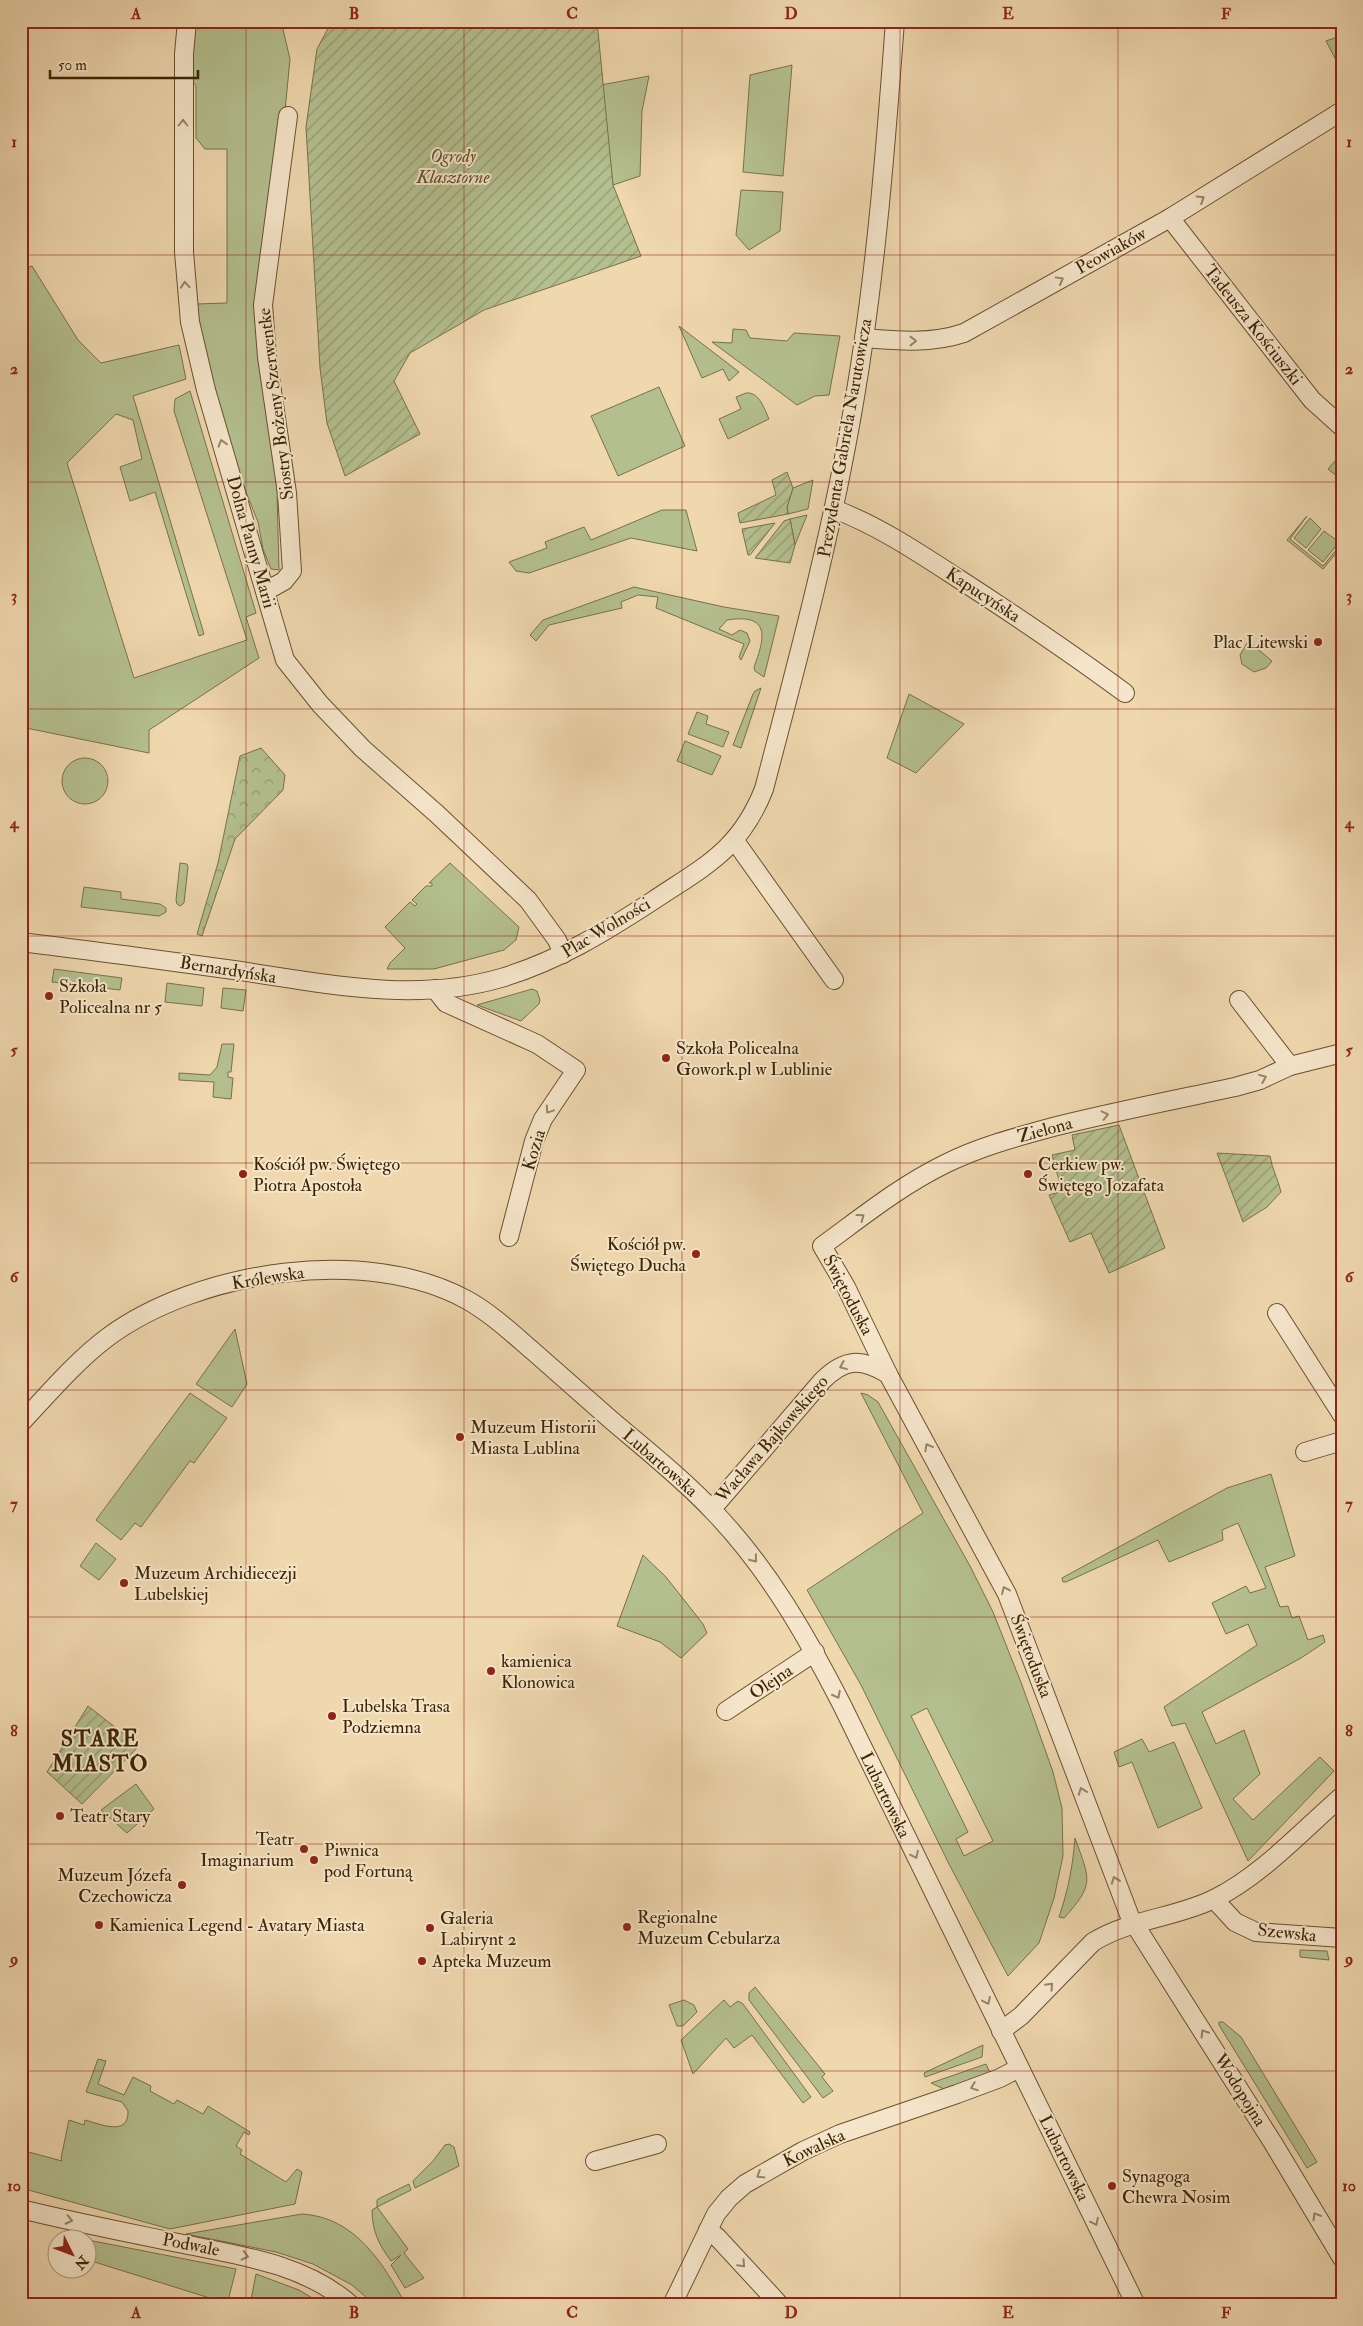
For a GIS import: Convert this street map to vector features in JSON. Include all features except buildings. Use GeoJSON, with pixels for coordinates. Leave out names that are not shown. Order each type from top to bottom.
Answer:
{"type":"FeatureCollection","features":[{"type":"Feature","properties":{"kind":"street","name":"Dolna Panny Marii"},"geometry":{"type":"LineString","coordinates":[[187,21],[184,54],[184,252],[189,313],[206,390],[285,660],[296,675],[363,749],[437,814],[528,900],[557,940],[564,954]]}},
{"type":"Feature","properties":{"kind":"street","name":"Prezydenta Gabriela Narutowicza"},"geometry":{"type":"LineString","coordinates":[[735,841],[757,807],[764,789],[810,615],[850,429],[864,338],[879,210],[894,21]]}},
{"type":"Feature","properties":{"kind":"street","name":"Peowiaków"},"geometry":{"type":"LineString","coordinates":[[864,338],[927,342],[948,339],[964,334],[1170,218],[1342,112]]}},
{"type":"Feature","properties":{"kind":"street","name":"Siostry Bożeny Szerwentke"},"geometry":{"type":"LineString","coordinates":[[266,590],[284,581],[292,572],[287,493],[268,357],[263,305],[288,116]]}},
{"type":"Feature","properties":{"kind":"street","name":"Tadeusza Kościuszki"},"geometry":{"type":"LineString","coordinates":[[1170,218],[1312,400],[1342,427]]}},
{"type":"Feature","properties":{"kind":"street","name":"Kapucyńska"},"geometry":{"type":"LineString","coordinates":[[834,509],[860,520],[923,556],[1051,639],[1125,693]]}},
{"type":"Feature","properties":{"kind":"street","name":"Plac Wolności"},"geometry":{"type":"LineString","coordinates":[[462,986],[500,978],[564,954],[607,931],[706,867],[735,841]]}},
{"type":"Feature","properties":{"kind":"street"},"geometry":{"type":"LineString","coordinates":[[735,841],[834,980]]}},
{"type":"Feature","properties":{"kind":"street","name":"Bernardyńska"},"geometry":{"type":"LineString","coordinates":[[21,942],[179,962],[336,986],[383,989],[435,989],[462,986]]}},
{"type":"Feature","properties":{"kind":"street","name":"Kozia"},"geometry":{"type":"LineString","coordinates":[[435,989],[446,1003],[537,1044],[576,1070],[543,1119],[534,1141],[509,1237]]}},
{"type":"Feature","properties":{"kind":"street"},"geometry":{"type":"LineString","coordinates":[[1239,1000],[1290,1066]]}},
{"type":"Feature","properties":{"kind":"street","name":"Zielona"},"geometry":{"type":"LineString","coordinates":[[822,1246],[895,1192],[945,1164],[970,1153],[998,1143],[1078,1121],[1235,1087],[1260,1080],[1290,1066],[1342,1053]]}},
{"type":"Feature","properties":{"kind":"street","name":"Świętoduska"},"geometry":{"type":"LineString","coordinates":[[822,1246],[846,1287],[888,1374],[1007,1594],[1065,1743],[1122,1898],[1134,1923]]}},
{"type":"Feature","properties":{"kind":"street","name":"Królewska"},"geometry":{"type":"LineString","coordinates":[[21,1423],[71,1370],[108,1337],[134,1321],[211,1287],[267,1274],[319,1270],[352,1272],[390,1275],[431,1284],[479,1307],[538,1355]]}},
{"type":"Feature","properties":{"kind":"street"},"geometry":{"type":"LineString","coordinates":[[1277,1313],[1342,1414]]}},
{"type":"Feature","properties":{"kind":"street","name":"Lubartowska"},"geometry":{"type":"LineString","coordinates":[[538,1355],[712,1509],[772,1583],[815,1652],[1136,2305]]}},
{"type":"Feature","properties":{"kind":"street","name":"Wacława Bajkowskiego"},"geometry":{"type":"LineString","coordinates":[[712,1509],[822,1381],[838,1367],[851,1362],[865,1363],[888,1374]]}},
{"type":"Feature","properties":{"kind":"street"},"geometry":{"type":"LineString","coordinates":[[1305,1452],[1342,1441]]}},
{"type":"Feature","properties":{"kind":"street","name":"Olejna"},"geometry":{"type":"LineString","coordinates":[[726,1711],[815,1652]]}},
{"type":"Feature","properties":{"kind":"street"},"geometry":{"type":"LineString","coordinates":[[1001,2031],[1021,2016],[1093,1942],[1104,1934],[1134,1923],[1182,1912],[1214,1899],[1251,1876],[1342,1796]]}},
{"type":"Feature","properties":{"kind":"street","name":"Szewska"},"geometry":{"type":"LineString","coordinates":[[1214,1899],[1234,1922],[1256,1932],[1342,1938]]}},
{"type":"Feature","properties":{"kind":"street","name":"Wodopojna"},"geometry":{"type":"LineString","coordinates":[[1134,1923],[1268,2135],[1342,2258]]}},
{"type":"Feature","properties":{"kind":"street","name":"Kowalska"},"geometry":{"type":"LineString","coordinates":[[672,2305],[716,2214],[729,2198],[745,2184],[803,2151],[840,2134],[957,2094],[1000,2078],[1019,2068]]}},
{"type":"Feature","properties":{"kind":"street"},"geometry":{"type":"LineString","coordinates":[[595,2161],[657,2144]]}},
{"type":"Feature","properties":{"kind":"street","name":"Podwale"},"geometry":{"type":"LineString","coordinates":[[21,2209],[247,2256],[313,2279],[328,2287],[351,2305]]}},
{"type":"Feature","properties":{"kind":"street"},"geometry":{"type":"LineString","coordinates":[[708,2230],[717,2237],[771,2302]]}},
{"type":"Feature","properties":{"kind":"green space"},"geometry":{"type":"Polygon","coordinates":[[[195,21],[281,21],[290,59],[285,111],[261,272],[277,492],[279,570],[271,569],[263,549],[258,522],[242,482],[199,333],[195,304],[227,303],[227,149],[205,149],[196,138],[196,86],[189,76],[195,21]]]}},
{"type":"Feature","properties":{"kind":"green space","name":"Ogrody Klasztorne"},"geometry":{"type":"Polygon","coordinates":[[[332,21],[597,21],[613,185],[641,256],[484,310],[410,353],[394,381],[420,434],[345,476],[327,423],[320,368],[306,127],[317,49],[332,21]]]}},
{"type":"Feature","properties":{"kind":"green space"},"geometry":{"type":"Polygon","coordinates":[[[1342,37],[1342,58],[1337,62],[1326,41],[1342,37]]]}},
{"type":"Feature","properties":{"kind":"green space"},"geometry":{"type":"Polygon","coordinates":[[[792,65],[783,176],[743,172],[750,75],[792,65]]]}},
{"type":"Feature","properties":{"kind":"green space"},"geometry":{"type":"Polygon","coordinates":[[[649,76],[642,111],[640,176],[613,185],[601,85],[649,76]]]}},
{"type":"Feature","properties":{"kind":"green space"},"geometry":{"type":"Polygon","coordinates":[[[741,190],[783,192],[780,231],[749,250],[736,235],[741,190]]]}},
{"type":"Feature","properties":{"kind":"green space"},"geometry":{"type":"Polygon","coordinates":[[[32,266],[78,340],[101,363],[179,345],[186,379],[133,396],[204,634],[199,636],[155,492],[130,501],[120,467],[142,459],[133,420],[116,414],[67,463],[134,678],[247,640],[174,411],[175,399],[190,391],[256,613],[246,617],[259,658],[149,730],[149,753],[21,727],[21,270],[32,266]]]}},
{"type":"Feature","properties":{"kind":"green space"},"geometry":{"type":"Polygon","coordinates":[[[679,326],[739,372],[729,381],[723,369],[702,378],[679,326]]]}},
{"type":"Feature","properties":{"kind":"green space"},"geometry":{"type":"Polygon","coordinates":[[[733,329],[746,330],[750,338],[787,341],[794,333],[840,336],[829,395],[815,396],[797,405],[712,342],[732,343],[733,329]]]}},
{"type":"Feature","properties":{"kind":"green space"},"geometry":{"type":"Polygon","coordinates":[[[659,387],[685,446],[618,476],[591,416],[659,387]]]}},
{"type":"Feature","properties":{"kind":"green space"},"geometry":{"type":"Polygon","coordinates":[[[751,393],[758,398],[769,419],[728,439],[719,419],[741,409],[736,397],[751,393]]]}},
{"type":"Feature","properties":{"kind":"green space"},"geometry":{"type":"Polygon","coordinates":[[[1342,453],[1342,480],[1328,469],[1342,453]]]}},
{"type":"Feature","properties":{"kind":"green space"},"geometry":{"type":"Polygon","coordinates":[[[787,472],[793,488],[787,507],[788,514],[740,523],[738,513],[776,495],[772,480],[787,472]]]}},
{"type":"Feature","properties":{"kind":"green space"},"geometry":{"type":"Polygon","coordinates":[[[813,480],[808,509],[788,514],[787,507],[793,488],[813,480]]]}},
{"type":"Feature","properties":{"kind":"green space"},"geometry":{"type":"Polygon","coordinates":[[[662,510],[686,510],[697,551],[631,538],[529,573],[516,571],[509,562],[547,548],[545,542],[584,527],[591,540],[662,510]]]}},
{"type":"Feature","properties":{"kind":"green space"},"geometry":{"type":"Polygon","coordinates":[[[807,515],[795,545],[790,519],[807,515]]]}},
{"type":"Feature","properties":{"kind":"green space"},"geometry":{"type":"Polygon","coordinates":[[[1307,516],[1290,539],[1323,566],[1342,543],[1342,546],[1323,569],[1287,540],[1307,516]]]}},
{"type":"Feature","properties":{"kind":"green space"},"geometry":{"type":"Polygon","coordinates":[[[1310,518],[1321,529],[1306,548],[1294,538],[1310,518]]]}},
{"type":"Feature","properties":{"kind":"green space"},"geometry":{"type":"Polygon","coordinates":[[[790,519],[795,545],[790,563],[755,558],[784,521],[790,519]]]}},
{"type":"Feature","properties":{"kind":"green space"},"geometry":{"type":"Polygon","coordinates":[[[775,523],[750,555],[748,555],[742,529],[775,523]]]}},
{"type":"Feature","properties":{"kind":"green space"},"geometry":{"type":"Polygon","coordinates":[[[1324,531],[1339,542],[1323,562],[1308,550],[1324,531]]]}},
{"type":"Feature","properties":{"kind":"green space"},"geometry":{"type":"Polygon","coordinates":[[[634,587],[724,607],[779,616],[764,677],[755,671],[754,667],[762,638],[758,624],[751,620],[727,620],[719,629],[732,635],[740,630],[747,633],[750,641],[741,660],[739,657],[744,644],[656,608],[658,597],[638,595],[621,602],[622,608],[549,625],[536,641],[530,635],[543,620],[634,587]]]}},
{"type":"Feature","properties":{"kind":"green space"},"geometry":{"type":"Polygon","coordinates":[[[1248,641],[1272,661],[1266,668],[1254,672],[1242,664],[1240,655],[1248,641]]]}},
{"type":"Feature","properties":{"kind":"green space"},"geometry":{"type":"Polygon","coordinates":[[[761,688],[741,748],[733,745],[753,694],[761,688]]]}},
{"type":"Feature","properties":{"kind":"green space"},"geometry":{"type":"Polygon","coordinates":[[[909,694],[964,724],[916,773],[887,758],[909,694]]]}},
{"type":"Feature","properties":{"kind":"green space"},"geometry":{"type":"Polygon","coordinates":[[[697,712],[708,716],[706,724],[729,732],[723,747],[688,734],[697,712]]]}},
{"type":"Feature","properties":{"kind":"green space"},"geometry":{"type":"Polygon","coordinates":[[[685,741],[721,756],[712,775],[677,761],[685,741]]]}},
{"type":"Feature","properties":{"kind":"green space"},"geometry":{"type":"Polygon","coordinates":[[[261,748],[285,775],[283,790],[235,839],[202,936],[197,934],[218,863],[240,756],[261,748]]]}},
{"type":"Feature","properties":{"kind":"green space"},"geometry":{"type":"Polygon","coordinates":[[[85,758],[98,762],[104,768],[108,781],[104,794],[98,800],[85,804],[72,800],[66,794],[62,781],[66,768],[72,762],[85,758]]]}},
{"type":"Feature","properties":{"kind":"green space"},"geometry":{"type":"Polygon","coordinates":[[[180,863],[187,864],[188,867],[184,903],[180,906],[176,900],[180,863]]]}},
{"type":"Feature","properties":{"kind":"green space"},"geometry":{"type":"Polygon","coordinates":[[[450,863],[519,927],[516,940],[504,950],[434,969],[387,969],[390,963],[405,948],[385,927],[410,902],[415,906],[417,904],[412,900],[426,886],[432,886],[432,883],[429,883],[450,863]]]}},
{"type":"Feature","properties":{"kind":"green space"},"geometry":{"type":"Polygon","coordinates":[[[84,887],[121,892],[121,899],[160,904],[166,908],[166,912],[159,916],[81,907],[84,887]]]}},
{"type":"Feature","properties":{"kind":"green space"},"geometry":{"type":"Polygon","coordinates":[[[54,969],[122,978],[120,990],[52,982],[54,969]]]}},
{"type":"Feature","properties":{"kind":"green space"},"geometry":{"type":"Polygon","coordinates":[[[167,983],[204,988],[202,1006],[165,1002],[167,983]]]}},
{"type":"Feature","properties":{"kind":"green space"},"geometry":{"type":"Polygon","coordinates":[[[223,988],[246,990],[243,1011],[221,1008],[223,988]]]}},
{"type":"Feature","properties":{"kind":"green space"},"geometry":{"type":"Polygon","coordinates":[[[532,989],[537,991],[540,1000],[539,1004],[521,1021],[477,1005],[532,989]]]}},
{"type":"Feature","properties":{"kind":"green space"},"geometry":{"type":"Polygon","coordinates":[[[222,1044],[234,1044],[231,1072],[228,1072],[228,1077],[233,1078],[231,1099],[213,1097],[214,1082],[179,1080],[179,1073],[210,1075],[217,1067],[222,1044]]]}},
{"type":"Feature","properties":{"kind":"green space"},"geometry":{"type":"Polygon","coordinates":[[[1119,1125],[1165,1248],[1109,1273],[1091,1233],[1070,1242],[1049,1195],[1062,1191],[1052,1155],[1075,1150],[1072,1135],[1119,1125]]]}},
{"type":"Feature","properties":{"kind":"green space"},"geometry":{"type":"Polygon","coordinates":[[[1217,1153],[1270,1156],[1281,1192],[1267,1207],[1243,1222],[1217,1153]]]}},
{"type":"Feature","properties":{"kind":"green space"},"geometry":{"type":"Polygon","coordinates":[[[235,1329],[247,1384],[232,1407],[196,1384],[235,1329]]]}},
{"type":"Feature","properties":{"kind":"green space"},"geometry":{"type":"Polygon","coordinates":[[[190,1393],[227,1418],[194,1463],[190,1461],[141,1527],[135,1523],[121,1540],[96,1520],[190,1393]]]}},
{"type":"Feature","properties":{"kind":"green space"},"geometry":{"type":"Polygon","coordinates":[[[861,1393],[868,1395],[878,1402],[970,1566],[993,1612],[1022,1685],[1053,1772],[1062,1808],[1063,1856],[1054,1898],[1039,1943],[1008,1976],[949,1864],[861,1685],[807,1590],[923,1513],[861,1393]],[[927,1708],[911,1716],[968,1832],[956,1839],[964,1856],[993,1841],[927,1708]]]}},
{"type":"Feature","properties":{"kind":"green space"},"geometry":{"type":"Polygon","coordinates":[[[1271,1474],[1295,1556],[1265,1567],[1280,1607],[1288,1606],[1292,1618],[1299,1616],[1308,1640],[1323,1635],[1325,1642],[1301,1658],[1202,1712],[1216,1744],[1244,1730],[1260,1774],[1233,1799],[1253,1820],[1320,1757],[1334,1771],[1248,1861],[1185,1723],[1172,1726],[1164,1707],[1257,1645],[1248,1624],[1226,1634],[1212,1603],[1246,1586],[1250,1593],[1266,1588],[1238,1523],[1222,1530],[1223,1540],[1169,1562],[1158,1540],[1066,1582],[1063,1582],[1062,1578],[1227,1488],[1271,1474]]]}},
{"type":"Feature","properties":{"kind":"green space"},"geometry":{"type":"Polygon","coordinates":[[[96,1543],[116,1559],[99,1580],[80,1566],[96,1543]]]}},
{"type":"Feature","properties":{"kind":"green space"},"geometry":{"type":"Polygon","coordinates":[[[643,1555],[666,1577],[703,1624],[707,1633],[681,1658],[660,1642],[617,1626],[643,1555]]]}},
{"type":"Feature","properties":{"kind":"green space"},"geometry":{"type":"Polygon","coordinates":[[[88,1706],[139,1746],[82,1804],[47,1772],[88,1706]]]}},
{"type":"Feature","properties":{"kind":"green space"},"geometry":{"type":"Polygon","coordinates":[[[1142,1739],[1149,1752],[1174,1742],[1202,1808],[1158,1828],[1132,1762],[1119,1767],[1114,1752],[1142,1739]]]}},
{"type":"Feature","properties":{"kind":"green space"},"geometry":{"type":"Polygon","coordinates":[[[136,1784],[154,1809],[127,1833],[101,1810],[136,1784]]]}},
{"type":"Feature","properties":{"kind":"green space"},"geometry":{"type":"Polygon","coordinates":[[[1075,1838],[1084,1863],[1087,1881],[1081,1897],[1064,1918],[1059,1917],[1070,1878],[1075,1838]]]}},
{"type":"Feature","properties":{"kind":"green space"},"geometry":{"type":"Polygon","coordinates":[[[1300,1950],[1327,1951],[1329,1960],[1300,1957],[1300,1950]]]}},
{"type":"Feature","properties":{"kind":"green space"},"geometry":{"type":"Polygon","coordinates":[[[755,1987],[825,2074],[822,2077],[833,2091],[823,2098],[749,2000],[749,1993],[755,1987]]]}},
{"type":"Feature","properties":{"kind":"green space"},"geometry":{"type":"Polygon","coordinates":[[[684,2000],[694,2005],[697,2012],[683,2026],[677,2026],[669,2005],[684,2000]]]}},
{"type":"Feature","properties":{"kind":"green space"},"geometry":{"type":"Polygon","coordinates":[[[724,2000],[730,2007],[738,2001],[743,2004],[811,2097],[803,2103],[752,2035],[734,2048],[726,2038],[693,2074],[681,2040],[724,2000]]]}},
{"type":"Feature","properties":{"kind":"green space"},"geometry":{"type":"Polygon","coordinates":[[[1219,2022],[1223,2022],[1241,2037],[1317,2162],[1307,2168],[1219,2025],[1219,2022]]]}},
{"type":"Feature","properties":{"kind":"green space"},"geometry":{"type":"Polygon","coordinates":[[[983,2045],[982,2057],[925,2077],[924,2073],[983,2045]]]}},
{"type":"Feature","properties":{"kind":"green space"},"geometry":{"type":"Polygon","coordinates":[[[98,2059],[106,2061],[98,2084],[124,2095],[133,2077],[151,2086],[150,2091],[174,2104],[177,2100],[203,2114],[208,2106],[250,2132],[249,2135],[244,2132],[236,2146],[242,2150],[240,2154],[286,2182],[297,2169],[302,2172],[295,2204],[170,2229],[21,2188],[21,2150],[62,2161],[69,2120],[84,2125],[85,2120],[112,2127],[124,2124],[127,2119],[128,2111],[122,2102],[86,2092],[98,2059]]]}},
{"type":"Feature","properties":{"kind":"green space"},"geometry":{"type":"Polygon","coordinates":[[[986,2064],[990,2073],[946,2090],[931,2083],[986,2064]]]}},
{"type":"Feature","properties":{"kind":"green space"},"geometry":{"type":"Polygon","coordinates":[[[449,2144],[454,2147],[459,2166],[415,2188],[413,2181],[433,2161],[445,2145],[449,2144]]]}},
{"type":"Feature","properties":{"kind":"green space"},"geometry":{"type":"Polygon","coordinates":[[[409,2184],[411,2190],[377,2207],[377,2200],[409,2184]]]}},
{"type":"Feature","properties":{"kind":"green space"},"geometry":{"type":"Polygon","coordinates":[[[377,2207],[408,2249],[404,2253],[424,2278],[405,2288],[391,2265],[401,2255],[391,2261],[377,2237],[373,2225],[372,2210],[377,2207]]]}},
{"type":"Feature","properties":{"kind":"green space"},"geometry":{"type":"Polygon","coordinates":[[[302,2214],[321,2217],[352,2233],[365,2245],[388,2273],[406,2305],[375,2305],[352,2285],[313,2264],[276,2252],[186,2234],[302,2214]]]}},
{"type":"Feature","properties":{"kind":"green space"},"geometry":{"type":"Polygon","coordinates":[[[98,2242],[236,2269],[227,2305],[215,2305],[216,2300],[98,2263],[98,2242]]]}},
{"type":"Feature","properties":{"kind":"green space"},"geometry":{"type":"Polygon","coordinates":[[[256,2274],[299,2290],[324,2305],[250,2305],[256,2274]]]}},
{"type":"Feature","properties":{"kind":"place","name":"Plac Litewski"},"geometry":{"type":"Point","coordinates":[1318,642]}},
{"type":"Feature","properties":{"kind":"place","name":"Szkoła Policealna nr 5"},"geometry":{"type":"Point","coordinates":[49,996]}},
{"type":"Feature","properties":{"kind":"place","name":"Szkoła Policealna Gowork.pl w Lublinie"},"geometry":{"type":"Point","coordinates":[666,1058]}},
{"type":"Feature","properties":{"kind":"place","name":"Kościół pw. Świętego Piotra Apostoła"},"geometry":{"type":"Point","coordinates":[243,1174]}},
{"type":"Feature","properties":{"kind":"place","name":"Cerkiew pw. Świętego Jozafata"},"geometry":{"type":"Point","coordinates":[1028,1174]}},
{"type":"Feature","properties":{"kind":"place","name":"Kościół pw. Świętego Ducha"},"geometry":{"type":"Point","coordinates":[696,1254]}},
{"type":"Feature","properties":{"kind":"place","name":"Muzeum Historii Miasta Lublina"},"geometry":{"type":"Point","coordinates":[460,1437]}},
{"type":"Feature","properties":{"kind":"place","name":"Muzeum Archidiecezji Lubelskiej"},"geometry":{"type":"Point","coordinates":[124,1583]}},
{"type":"Feature","properties":{"kind":"place","name":"kamienica Klonowica"},"geometry":{"type":"Point","coordinates":[491,1671]}},
{"type":"Feature","properties":{"kind":"place","name":"Lubelska Trasa Podziemna"},"geometry":{"type":"Point","coordinates":[332,1716]}},
{"type":"Feature","properties":{"kind":"place","name":"Teatr Stary"},"geometry":{"type":"Point","coordinates":[60,1816]}},
{"type":"Feature","properties":{"kind":"place","name":"Teatr Imaginarium"},"geometry":{"type":"Point","coordinates":[304,1849]}},
{"type":"Feature","properties":{"kind":"place","name":"Piwnica pod Fortuną"},"geometry":{"type":"Point","coordinates":[314,1860]}},
{"type":"Feature","properties":{"kind":"place","name":"Muzeum Józefa Czechowicza"},"geometry":{"type":"Point","coordinates":[182,1885]}},
{"type":"Feature","properties":{"kind":"place","name":"Kamienica Legend - Avatary Miasta"},"geometry":{"type":"Point","coordinates":[99,1925]}},
{"type":"Feature","properties":{"kind":"place","name":"Regionalne Muzeum Cebularza"},"geometry":{"type":"Point","coordinates":[627,1927]}},
{"type":"Feature","properties":{"kind":"place","name":"Galeria Labirynt 2"},"geometry":{"type":"Point","coordinates":[430,1928]}},
{"type":"Feature","properties":{"kind":"place","name":"Apteka Muzeum"},"geometry":{"type":"Point","coordinates":[422,1961]}},
{"type":"Feature","properties":{"kind":"place","name":"Synagoga Chewra Nosim"},"geometry":{"type":"Point","coordinates":[1112,2186]}},
{"type":"Feature","properties":{"kind":"district","name":"STARE MIASTO"},"geometry":{"type":"Point","coordinates":[100,1752]}}]}
